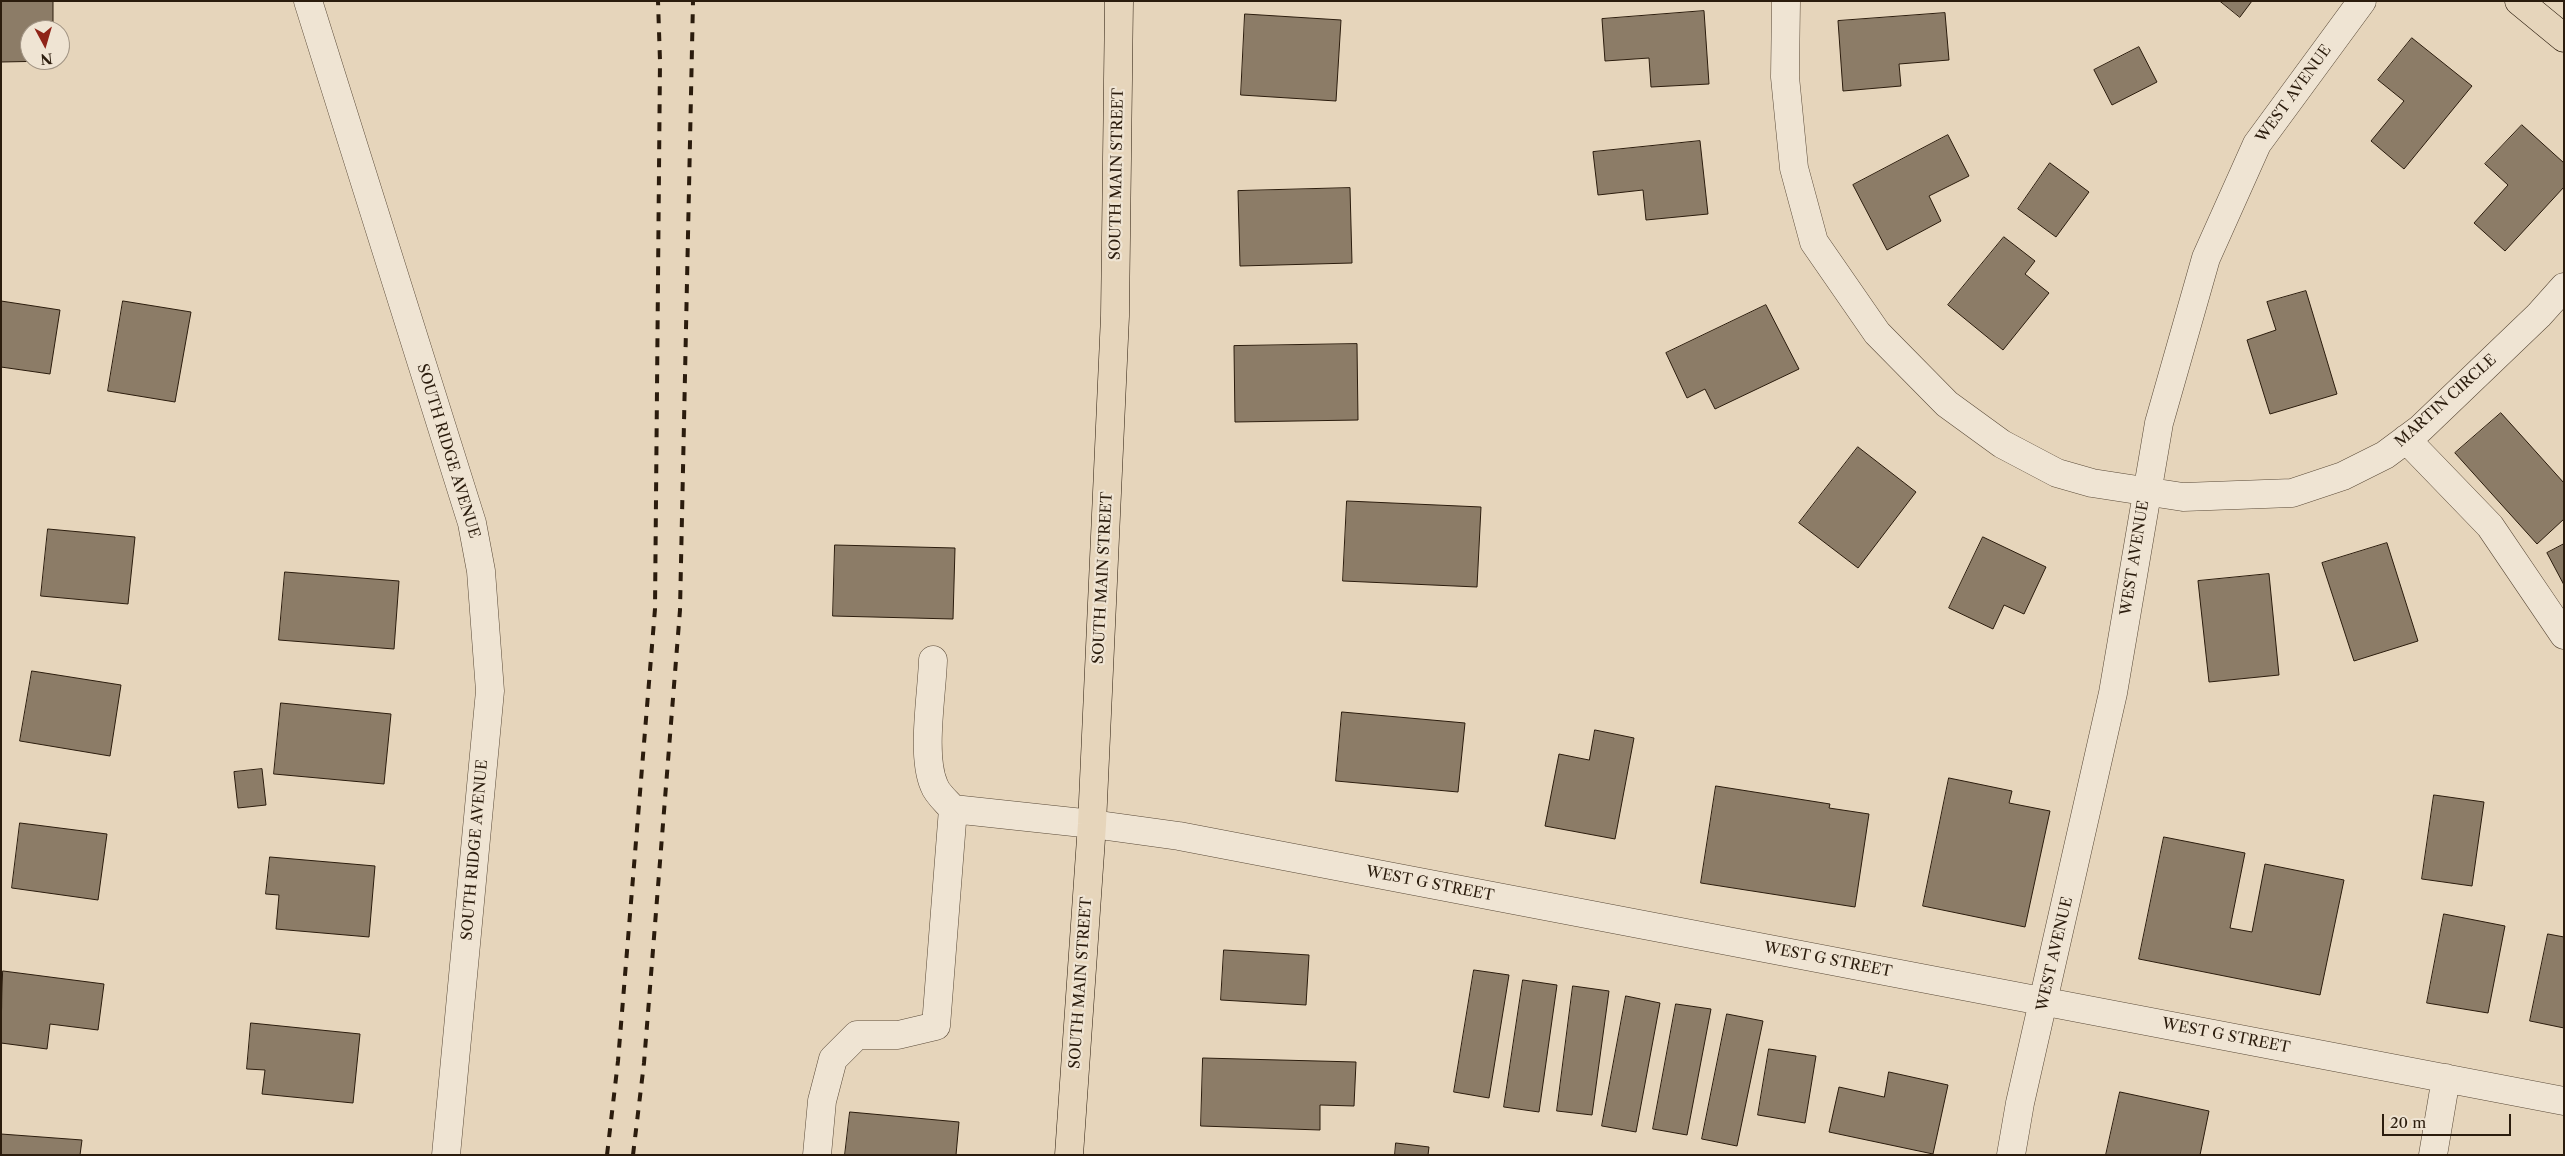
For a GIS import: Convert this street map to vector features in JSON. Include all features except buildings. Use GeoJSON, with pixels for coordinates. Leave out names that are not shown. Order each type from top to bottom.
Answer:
{"type":"FeatureCollection","features":[{"type":"Feature","properties":{"kind":"main road","name":"SOUTH MAIN STREET"},"geometry":{"type":"LineString","coordinates":[[1069,1155],[1092,824],[1115,316],[1119,1]]}},
{"type":"Feature","properties":{"kind":"main road"},"geometry":{"type":"LineString","coordinates":[[2519,1],[2564,38]]}},
{"type":"Feature","properties":{"kind":"street","name":"SOUTH RIDGE AVENUE"},"geometry":{"type":"LineString","coordinates":[[308,1],[472,523],[481,571],[490,691],[446,1155]]}},
{"type":"Feature","properties":{"kind":"street","name":"MARTIN CIRCLE"},"geometry":{"type":"LineString","coordinates":[[1786,1],[1786,77],[1794,168],[1814,242],[1877,333],[1947,404],[2002,444],[2057,473],[2092,483],[2183,497],[2292,492],[2343,476],[2385,455],[2420,429],[2539,315],[2564,287]]}},
{"type":"Feature","properties":{"kind":"street","name":"WEST AVENUE"},"geometry":{"type":"LineString","coordinates":[[2011,1155],[2020,1103],[2113,693],[2146,491],[2160,423],[2206,258],[2256,144],[2362,1]]}},
{"type":"Feature","properties":{"kind":"street"},"geometry":{"type":"LineString","coordinates":[[2406,439],[2490,526],[2564,635]]}},
{"type":"Feature","properties":{"kind":"street"},"geometry":{"type":"LineString","coordinates":[[817,1155],[822,1102],[833,1059],[857,1035],[898,1035],[936,1026],[953,810],[934,787],[929,772],[928,754],[934,660]]}},
{"type":"Feature","properties":{"kind":"street","name":"WEST G STREET"},"geometry":{"type":"LineString","coordinates":[[953,810],[1092,824],[1179,836],[2564,1101]]}},
{"type":"Feature","properties":{"kind":"street"},"geometry":{"type":"LineString","coordinates":[[2433,1155],[2446,1078]]}},
{"type":"Feature","properties":{"kind":"railway"},"geometry":{"type":"LineString","coordinates":[[607,1155],[618,1061],[655,609],[660,61],[658,1]]}},
{"type":"Feature","properties":{"kind":"railway"},"geometry":{"type":"LineString","coordinates":[[633,1155],[644,1063],[680,610],[693,1]]}}]}
